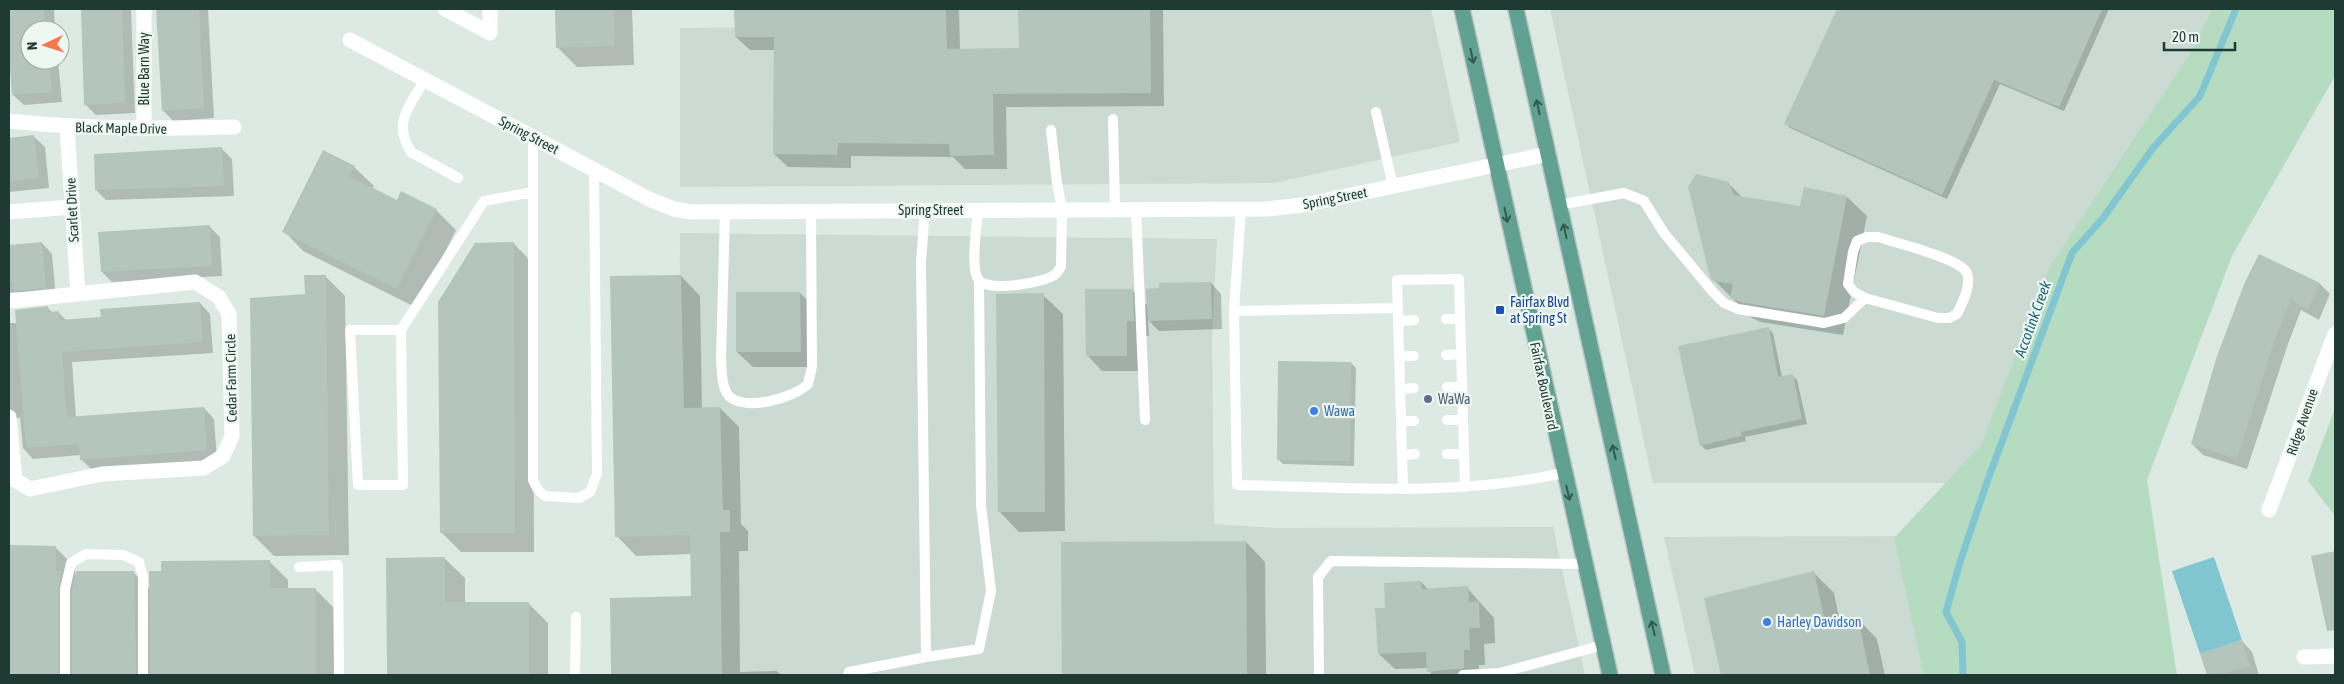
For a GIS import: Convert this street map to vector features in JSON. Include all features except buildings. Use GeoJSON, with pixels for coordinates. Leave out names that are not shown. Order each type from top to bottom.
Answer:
{"type":"FeatureCollection","features":[{"type":"Feature","properties":{"kind":"main road","name":"Fairfax Boulevard"},"geometry":{"type":"LineString","coordinates":[[1462,9],[1563,473],[1610,675]]}},
{"type":"Feature","properties":{"kind":"main road"},"geometry":{"type":"LineString","coordinates":[[1516,9],[1664,675]]}},
{"type":"Feature","properties":{"kind":"street","name":"Blue Barn Way"},"geometry":{"type":"LineString","coordinates":[[144,9],[144,129]]}},
{"type":"Feature","properties":{"kind":"street"},"geometry":{"type":"LineString","coordinates":[[445,9],[490,34],[490,9]]}},
{"type":"Feature","properties":{"kind":"street","name":"Spring Street"},"geometry":{"type":"LineString","coordinates":[[350,40],[651,200],[674,209],[690,212],[1241,209],[1303,205],[1548,154]]}},
{"type":"Feature","properties":{"kind":"street","name":"Black Maple Drive"},"geometry":{"type":"LineString","coordinates":[[9,121],[67,127],[144,129],[234,127]]}},
{"type":"Feature","properties":{"kind":"street","name":"Scarlet Drive"},"geometry":{"type":"LineString","coordinates":[[67,127],[78,294]]}},
{"type":"Feature","properties":{"kind":"street"},"geometry":{"type":"LineString","coordinates":[[9,212],[72,207]]}},
{"type":"Feature","properties":{"kind":"street","name":"Cedar Farm Circle"},"geometry":{"type":"LineString","coordinates":[[9,300],[195,282],[219,297],[229,314],[232,436],[223,456],[204,468],[102,474],[30,489],[15,480],[9,417]]}},
{"type":"Feature","properties":{"kind":"street","name":"Ridge Avenue"},"geometry":{"type":"LineString","coordinates":[[2269,510],[2335,334]]}},
{"type":"Feature","properties":{"kind":"street"},"geometry":{"type":"LineString","coordinates":[[2304,657],[2335,656]]}},
{"type":"Feature","properties":{"kind":"lane"},"geometry":{"type":"LineString","coordinates":[[425,80],[404,115],[401,127],[406,144],[411,152],[458,178]]}},
{"type":"Feature","properties":{"kind":"lane"},"geometry":{"type":"LineString","coordinates":[[1376,112],[1393,186]]}},
{"type":"Feature","properties":{"kind":"lane"},"geometry":{"type":"LineString","coordinates":[[1113,120],[1115,209]]}},
{"type":"Feature","properties":{"kind":"lane"},"geometry":{"type":"LineString","coordinates":[[979,280],[986,285],[1003,286],[1028,283],[1055,274],[1061,267],[1062,209],[1056,183],[1051,130]]}},
{"type":"Feature","properties":{"kind":"lane"},"geometry":{"type":"LineString","coordinates":[[534,137],[533,480],[538,490],[546,496],[579,498],[590,492],[597,474],[594,170]]}},
{"type":"Feature","properties":{"kind":"lane"},"geometry":{"type":"LineString","coordinates":[[401,330],[350,330],[358,486],[403,485],[401,330],[484,201],[533,192]]}},
{"type":"Feature","properties":{"kind":"lane"},"geometry":{"type":"LineString","coordinates":[[1559,205],[1624,193],[1644,201],[1670,240],[1713,292],[1724,303],[1738,309],[1824,323],[1844,318],[1865,298]]}},
{"type":"Feature","properties":{"kind":"lane"},"geometry":{"type":"LineString","coordinates":[[1136,209],[1145,420]]}},
{"type":"Feature","properties":{"kind":"lane"},"geometry":{"type":"LineString","coordinates":[[1241,209],[1234,311],[1238,485],[1403,489],[1465,487],[1536,479],[1563,473]]}},
{"type":"Feature","properties":{"kind":"lane"},"geometry":{"type":"LineString","coordinates":[[925,210],[921,262],[926,657]]}},
{"type":"Feature","properties":{"kind":"lane"},"geometry":{"type":"LineString","coordinates":[[848,675],[849,672],[979,649],[992,591],[981,505],[979,280],[975,270],[978,210]]}},
{"type":"Feature","properties":{"kind":"lane"},"geometry":{"type":"LineString","coordinates":[[725,212],[722,379],[730,397],[741,401],[765,402],[790,397],[808,384],[812,368],[811,211]]}},
{"type":"Feature","properties":{"kind":"lane"},"geometry":{"type":"LineString","coordinates":[[1867,237],[1878,237],[1948,260],[1963,267],[1968,274],[1968,286],[1963,302],[1957,314],[1949,318],[1938,318],[1865,298],[1854,292],[1848,284],[1848,274],[1852,252],[1857,241],[1867,237]]}},
{"type":"Feature","properties":{"kind":"lane"},"geometry":{"type":"LineString","coordinates":[[1403,489],[1397,280],[1459,279],[1465,487]]}},
{"type":"Feature","properties":{"kind":"lane"},"geometry":{"type":"LineString","coordinates":[[1234,311],[1398,308]]}},
{"type":"Feature","properties":{"kind":"lane"},"geometry":{"type":"LineString","coordinates":[[1446,319],[1460,319]]}},
{"type":"Feature","properties":{"kind":"lane"},"geometry":{"type":"LineString","coordinates":[[1398,321],[1414,320]]}},
{"type":"Feature","properties":{"kind":"lane"},"geometry":{"type":"LineString","coordinates":[[1446,355],[1461,354]]}},
{"type":"Feature","properties":{"kind":"lane"},"geometry":{"type":"LineString","coordinates":[[1399,356],[1414,356]]}},
{"type":"Feature","properties":{"kind":"lane"},"geometry":{"type":"LineString","coordinates":[[1447,387],[1462,386]]}},
{"type":"Feature","properties":{"kind":"lane"},"geometry":{"type":"LineString","coordinates":[[1400,389],[1414,388]]}},
{"type":"Feature","properties":{"kind":"lane"},"geometry":{"type":"LineString","coordinates":[[1401,421],[1414,420]]}},
{"type":"Feature","properties":{"kind":"lane"},"geometry":{"type":"LineString","coordinates":[[1448,420],[1463,420]]}},
{"type":"Feature","properties":{"kind":"lane"},"geometry":{"type":"LineString","coordinates":[[1402,455],[1415,454]]}},
{"type":"Feature","properties":{"kind":"lane"},"geometry":{"type":"LineString","coordinates":[[1448,454],[1464,454]]}},
{"type":"Feature","properties":{"kind":"lane"},"geometry":{"type":"LineString","coordinates":[[65,675],[65,589],[71,564],[86,554],[123,554],[139,562],[143,577],[143,675]]}},
{"type":"Feature","properties":{"kind":"lane"},"geometry":{"type":"LineString","coordinates":[[1320,675],[1318,577],[1331,561],[1584,564]]}},
{"type":"Feature","properties":{"kind":"lane"},"geometry":{"type":"LineString","coordinates":[[299,567],[338,565],[339,675]]}},
{"type":"Feature","properties":{"kind":"lane"},"geometry":{"type":"LineString","coordinates":[[575,675],[576,618]]}},
{"type":"Feature","properties":{"kind":"lane"},"geometry":{"type":"LineString","coordinates":[[1462,675],[1500,673],[1603,646]]}},
{"type":"Feature","properties":{"kind":"shaded area"},"geometry":{"type":"Polygon","coordinates":[[[802,9],[1431,9],[1460,142],[1274,183],[680,187],[680,28],[801,27],[802,9]]]}},
{"type":"Feature","properties":{"kind":"shaded area"},"geometry":{"type":"Polygon","coordinates":[[[1550,9],[2239,9],[2004,483],[1653,483],[1550,9]]]}},
{"type":"Feature","properties":{"kind":"shaded area"},"geometry":{"type":"Polygon","coordinates":[[[680,233],[1217,239],[1212,336],[1214,524],[1277,528],[1553,527],[1585,675],[720,675],[719,530],[678,530],[680,233]]]}},
{"type":"Feature","properties":{"kind":"shaded area"},"geometry":{"type":"Polygon","coordinates":[[[1946,536],[1976,675],[1695,675],[1664,537],[1946,536]]]}},
{"type":"Feature","properties":{"kind":"green space"},"geometry":{"type":"Polygon","coordinates":[[[2212,9],[2335,9],[2335,76],[2232,256],[2147,480],[2177,675],[1924,675],[1894,538],[1981,445],[2050,267],[2196,44],[2212,9]]]}},
{"type":"Feature","properties":{"kind":"green space"},"geometry":{"type":"Polygon","coordinates":[[[2335,408],[2335,516],[2308,481],[2335,408]]]}},
{"type":"Feature","properties":{"kind":"water"},"geometry":{"type":"Polygon","coordinates":[[[2214,557],[2242,640],[2200,654],[2172,571],[2214,557]]]}},
{"type":"Feature","properties":{"kind":"waterway","name":"Accotink Creek"},"geometry":{"type":"LineString","coordinates":[[1963,675],[1962,642],[1946,612],[1960,562],[1987,482],[2072,253],[2103,218],[2153,148],[2200,96],[2236,9]]}},
{"type":"Feature","properties":{"kind":"place","name":"Fairfax Blvd at Spring St"},"geometry":{"type":"Point","coordinates":[1500,310]}},
{"type":"Feature","properties":{"kind":"place","name":"WaWa"},"geometry":{"type":"Point","coordinates":[1428,399]}},
{"type":"Feature","properties":{"kind":"place","name":"Wawa"},"geometry":{"type":"Point","coordinates":[1314,411]}},
{"type":"Feature","properties":{"kind":"place","name":"Harley Davidson"},"geometry":{"type":"Point","coordinates":[1767,622]}}]}
